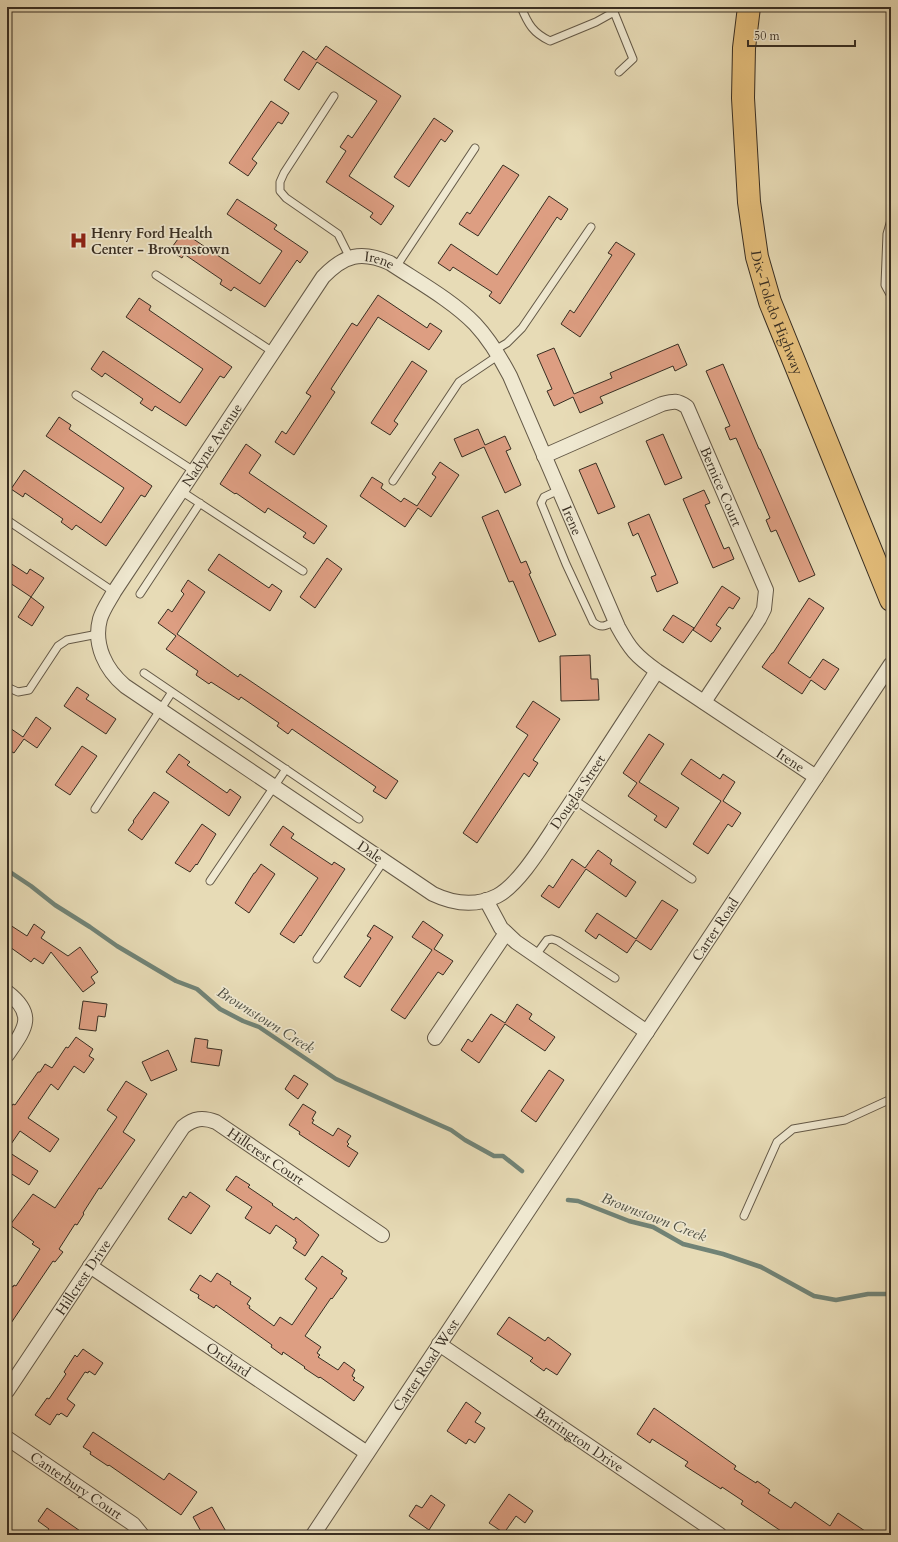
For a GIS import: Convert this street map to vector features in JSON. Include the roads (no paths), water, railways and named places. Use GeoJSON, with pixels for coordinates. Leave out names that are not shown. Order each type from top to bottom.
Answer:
{"type":"FeatureCollection","features":[{"type":"Feature","properties":{"kind":"main road","name":"Dix-Toledo Highway"},"geometry":{"type":"LineString","coordinates":[[745,8],[744,119],[749,202],[757,257],[773,309],[891,600]]}},
{"type":"Feature","properties":{"kind":"street","name":"Irene"},"geometry":{"type":"LineString","coordinates":[[350,258],[369,256],[380,259],[396,267],[464,313],[476,325],[497,352],[510,376],[615,621],[628,646],[634,654],[657,671],[816,777]]}},
{"type":"Feature","properties":{"kind":"street","name":"Nadyne Avenue"},"geometry":{"type":"LineString","coordinates":[[99,641],[100,620],[105,607],[114,592],[323,277],[334,266],[350,258]]}},
{"type":"Feature","properties":{"kind":"street","name":"Bernice Court"},"geometry":{"type":"LineString","coordinates":[[544,456],[662,404],[671,401],[680,402],[688,407],[766,590],[764,610],[704,702]]}},
{"type":"Feature","properties":{"kind":"street","name":"Dale"},"geometry":{"type":"LineString","coordinates":[[99,641],[104,660],[118,680],[161,711],[275,787],[383,862],[433,894],[447,901],[461,904],[486,900]]}},
{"type":"Feature","properties":{"kind":"street","name":"Carter Road"},"geometry":{"type":"LineString","coordinates":[[539,1195],[891,664]]}},
{"type":"Feature","properties":{"kind":"street","name":"Douglas Street"},"geometry":{"type":"LineString","coordinates":[[486,900],[505,890],[529,864],[573,800],[657,671]]}},
{"type":"Feature","properties":{"kind":"street"},"geometry":{"type":"LineString","coordinates":[[486,900],[506,933],[647,1032]]}},
{"type":"Feature","properties":{"kind":"street"},"geometry":{"type":"LineString","coordinates":[[435,1038],[506,933]]}},
{"type":"Feature","properties":{"kind":"street"},"geometry":{"type":"LineString","coordinates":[[7,992],[20,1003],[25,1014],[23,1030],[7,1055]]}},
{"type":"Feature","properties":{"kind":"street","name":"Hillcrest Court"},"geometry":{"type":"LineString","coordinates":[[159,1164],[183,1127],[189,1122],[196,1119],[206,1119],[216,1122],[382,1235]]}},
{"type":"Feature","properties":{"kind":"street","name":"Hillcrest Drive"},"geometry":{"type":"LineString","coordinates":[[7,1391],[159,1164]]}},
{"type":"Feature","properties":{"kind":"street","name":"Carter Road West"},"geometry":{"type":"LineString","coordinates":[[313,1535],[539,1195]]}},
{"type":"Feature","properties":{"kind":"street","name":"Orchard"},"geometry":{"type":"LineString","coordinates":[[90,1266],[367,1453]]}},
{"type":"Feature","properties":{"kind":"street","name":"Barrington Drive"},"geometry":{"type":"LineString","coordinates":[[440,1344],[720,1535]]}},
{"type":"Feature","properties":{"kind":"street","name":"Canterbury Court"},"geometry":{"type":"LineString","coordinates":[[7,1438],[133,1524],[142,1535]]}},
{"type":"Feature","properties":{"kind":"lane"},"geometry":{"type":"LineString","coordinates":[[521,7],[527,21],[539,36],[550,41],[596,22],[614,10],[633,59],[619,72]]}},
{"type":"Feature","properties":{"kind":"lane"},"geometry":{"type":"LineString","coordinates":[[334,96],[284,173],[280,182],[280,191],[286,198],[338,234],[350,258]]}},
{"type":"Feature","properties":{"kind":"lane"},"geometry":{"type":"LineString","coordinates":[[396,267],[475,148]]}},
{"type":"Feature","properties":{"kind":"lane"},"geometry":{"type":"LineString","coordinates":[[891,220],[887,234],[885,285],[891,296]]}},
{"type":"Feature","properties":{"kind":"lane"},"geometry":{"type":"LineString","coordinates":[[393,481],[460,382],[497,352],[522,328],[591,227]]}},
{"type":"Feature","properties":{"kind":"lane"},"geometry":{"type":"LineString","coordinates":[[156,275],[273,352]]}},
{"type":"Feature","properties":{"kind":"lane"},"geometry":{"type":"LineString","coordinates":[[76,395],[194,472]]}},
{"type":"Feature","properties":{"kind":"lane"},"geometry":{"type":"LineString","coordinates":[[559,490],[544,497],[541,503],[566,564],[593,622],[598,626],[604,626],[615,621]]}},
{"type":"Feature","properties":{"kind":"lane"},"geometry":{"type":"LineString","coordinates":[[181,491],[303,571]]}},
{"type":"Feature","properties":{"kind":"lane"},"geometry":{"type":"LineString","coordinates":[[140,594],[200,503]]}},
{"type":"Feature","properties":{"kind":"lane"},"geometry":{"type":"LineString","coordinates":[[7,520],[114,592]]}},
{"type":"Feature","properties":{"kind":"lane"},"geometry":{"type":"LineString","coordinates":[[7,686],[18,692],[29,690],[58,646],[66,640],[99,641]]}},
{"type":"Feature","properties":{"kind":"lane"},"geometry":{"type":"LineString","coordinates":[[144,674],[359,819]]}},
{"type":"Feature","properties":{"kind":"lane"},"geometry":{"type":"LineString","coordinates":[[95,809],[161,711],[172,692]]}},
{"type":"Feature","properties":{"kind":"lane"},"geometry":{"type":"LineString","coordinates":[[210,882],[286,769]]}},
{"type":"Feature","properties":{"kind":"lane"},"geometry":{"type":"LineString","coordinates":[[573,800],[692,879]]}},
{"type":"Feature","properties":{"kind":"lane"},"geometry":{"type":"LineString","coordinates":[[317,959],[383,862]]}},
{"type":"Feature","properties":{"kind":"lane"},"geometry":{"type":"LineString","coordinates":[[536,955],[547,940],[552,939],[558,941],[615,978]]}},
{"type":"Feature","properties":{"kind":"lane"},"geometry":{"type":"LineString","coordinates":[[744,1216],[777,1142],[793,1129],[845,1120],[891,1099]]}},
{"type":"Feature","properties":{"kind":"waterway","name":"Brownstown Creek"},"geometry":{"type":"LineString","coordinates":[[7,870],[31,886],[55,905],[117,946],[176,981],[197,989],[220,1009],[243,1021],[259,1027],[336,1079],[451,1130],[465,1140],[494,1156],[503,1156],[522,1171]]}},
{"type":"Feature","properties":{"kind":"waterway","name":"Brownstown Creek"},"geometry":{"type":"LineString","coordinates":[[568,1200],[578,1201],[629,1221],[653,1227],[683,1244],[723,1254],[761,1267],[814,1296],[836,1300],[868,1294],[891,1294]]}},
{"type":"Feature","properties":{"kind":"place","name":"Henry Ford Health Center - Brownstown"},"geometry":{"type":"Point","coordinates":[78,241]}}]}
